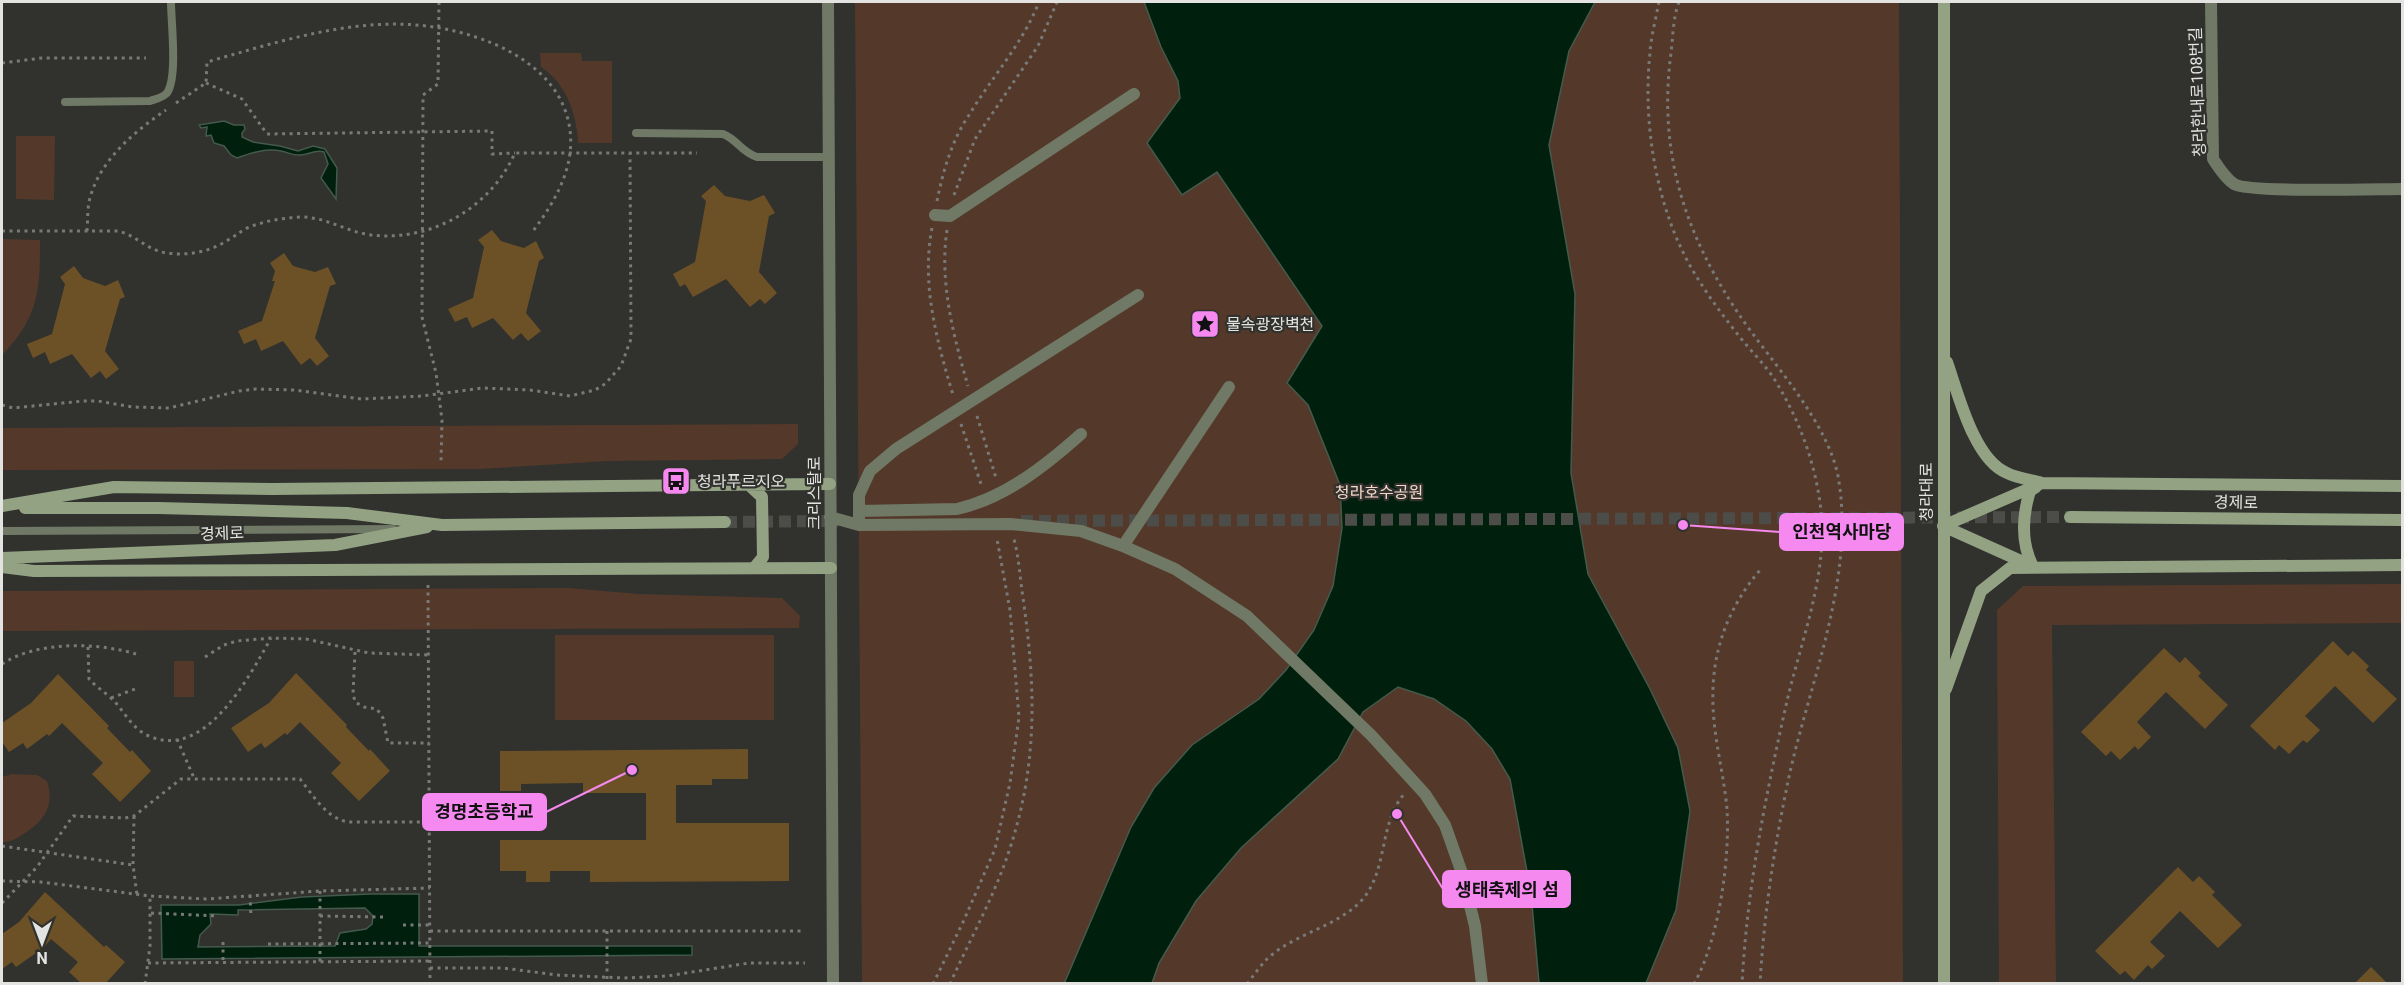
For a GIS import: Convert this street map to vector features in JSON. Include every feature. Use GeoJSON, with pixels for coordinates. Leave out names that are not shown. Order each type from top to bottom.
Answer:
{"type":"FeatureCollection","features":[{"type":"Feature","properties":{"kind":"street","name":"크리스탈로"},"geometry":{"type":"LineString","coordinates":[[828,2],[832,984]]}},
{"type":"Feature","properties":{"kind":"street","name":"청라대로"},"geometry":{"type":"LineString","coordinates":[[1944,2],[1944,984]]}},
{"type":"Feature","properties":{"kind":"street","name":"청라한내로108번길"},"geometry":{"type":"LineString","coordinates":[[2211,2],[2213,159],[2235,186],[2260,189],[2403,189]]}},
{"type":"Feature","properties":{"kind":"street"},"geometry":{"type":"LineString","coordinates":[[935,215],[950,216],[1134,94]]}},
{"type":"Feature","properties":{"kind":"street"},"geometry":{"type":"LineString","coordinates":[[859,525],[859,495],[870,471],[896,448],[1138,295]]}},
{"type":"Feature","properties":{"kind":"street"},"geometry":{"type":"LineString","coordinates":[[1943,353],[1980,449],[1991,463],[2005,473],[2042,483],[2403,486]]}},
{"type":"Feature","properties":{"kind":"street"},"geometry":{"type":"LineString","coordinates":[[1123,546],[1229,387]]}},
{"type":"Feature","properties":{"kind":"street"},"geometry":{"type":"LineString","coordinates":[[859,510],[957,509],[970,506],[1024,480],[1081,434]]}},
{"type":"Feature","properties":{"kind":"street"},"geometry":{"type":"LineString","coordinates":[[1943,526],[2042,483]]}},
{"type":"Feature","properties":{"kind":"street"},"geometry":{"type":"LineString","coordinates":[[2033,567],[2025,550],[2024,510],[2030,491],[2042,483]]}},
{"type":"Feature","properties":{"kind":"street"},"geometry":{"type":"LineString","coordinates":[[2,507],[114,487],[272,489],[830,484]]}},
{"type":"Feature","properties":{"kind":"street"},"geometry":{"type":"LineString","coordinates":[[749,485],[762,497],[763,557],[754,568]]}},
{"type":"Feature","properties":{"kind":"street","name":"경제로"},"geometry":{"type":"LineString","coordinates":[[2,507],[347,513],[442,525],[725,522]]}},
{"type":"Feature","properties":{"kind":"street"},"geometry":{"type":"LineString","coordinates":[[830,517],[859,525],[1010,524],[1081,531],[1123,546],[1175,569],[1247,616],[1371,735],[1425,794],[1445,825],[1462,873],[1475,926],[1482,984]]}},
{"type":"Feature","properties":{"kind":"street","name":"경제로"},"geometry":{"type":"LineString","coordinates":[[2070,517],[2403,520]]}},
{"type":"Feature","properties":{"kind":"street","name":"경제로"},"geometry":{"type":"LineString","coordinates":[[2,558],[335,545],[442,525]]}},
{"type":"Feature","properties":{"kind":"street"},"geometry":{"type":"LineString","coordinates":[[1943,526],[2033,567]]}},
{"type":"Feature","properties":{"kind":"street"},"geometry":{"type":"LineString","coordinates":[[1943,699],[1981,591],[2010,568],[2403,565]]}},
{"type":"Feature","properties":{"kind":"street"},"geometry":{"type":"LineString","coordinates":[[2,567],[34,571],[831,568]]}},
{"type":"Feature","properties":{"kind":"lane"},"geometry":{"type":"LineString","coordinates":[[65,102],[150,101],[159,99],[166,93],[172,73],[171,2]]}},
{"type":"Feature","properties":{"kind":"lane"},"geometry":{"type":"LineString","coordinates":[[636,132],[723,134],[731,137],[746,154],[757,158],[829,158]]}},
{"type":"Feature","properties":{"kind":"lane"},"geometry":{"type":"LineString","coordinates":[[2,531],[418,529]]}},
{"type":"Feature","properties":{"kind":"path"},"geometry":{"type":"LineString","coordinates":[[439,2],[438,84],[423,96],[422,317],[439,394],[442,420],[441,462]]}},
{"type":"Feature","properties":{"kind":"path"},"geometry":{"type":"LineString","coordinates":[[1659,2],[1650,52],[1649,89],[1652,142],[1660,192],[1674,234],[1699,281],[1734,330],[1772,375],[1790,407],[1812,460],[1823,536],[1820,570],[1787,702],[1755,861],[1742,984]]}},
{"type":"Feature","properties":{"kind":"path"},"geometry":{"type":"LineString","coordinates":[[1679,2],[1667,82],[1670,154],[1686,215],[1706,260],[1739,315],[1778,364],[1823,437],[1839,481],[1840,557],[1832,609],[1790,772],[1770,877],[1760,984]]}},
{"type":"Feature","properties":{"kind":"path"},"geometry":{"type":"LineString","coordinates":[[206,82],[207,62],[305,34],[365,25],[438,28],[490,43],[515,54],[553,86],[567,113],[573,142],[555,200],[533,231]]}},
{"type":"Feature","properties":{"kind":"path"},"geometry":{"type":"LineString","coordinates":[[2,63],[42,58],[146,58]]}},
{"type":"Feature","properties":{"kind":"path"},"geometry":{"type":"LineString","coordinates":[[206,82],[242,99],[267,134],[492,131],[492,154],[697,153]]}},
{"type":"Feature","properties":{"kind":"path"},"geometry":{"type":"LineString","coordinates":[[87,231],[90,199],[95,185],[121,146],[206,82]]}},
{"type":"Feature","properties":{"kind":"path"},"geometry":{"type":"LineString","coordinates":[[2,231],[118,231],[127,233],[152,249],[179,254],[193,253],[219,245],[238,233],[261,223],[301,217],[324,220],[371,235],[422,232],[456,219],[480,201],[502,178],[515,153]]}},
{"type":"Feature","properties":{"kind":"path"},"geometry":{"type":"LineString","coordinates":[[2,405],[13,408],[98,401],[133,407],[169,408],[256,389],[294,390],[361,399],[439,394],[483,388],[530,390],[570,396],[595,390],[615,375],[627,354],[632,325],[630,153]]}},
{"type":"Feature","properties":{"kind":"path"},"geometry":{"type":"LineString","coordinates":[[1694,984],[1715,928],[1728,847],[1726,808],[1713,705],[1714,671],[1719,639],[1743,591],[1760,570]]}},
{"type":"Feature","properties":{"kind":"path"},"geometry":{"type":"LineString","coordinates":[[428,583],[430,984]]}},
{"type":"Feature","properties":{"kind":"path"},"geometry":{"type":"LineString","coordinates":[[205,657],[237,640],[271,638],[306,639],[355,652],[429,655]]}},
{"type":"Feature","properties":{"kind":"path"},"geometry":{"type":"LineString","coordinates":[[88,646],[89,679],[111,698],[135,727],[147,736],[162,740],[177,739],[203,729],[216,720],[242,686],[271,638]]}},
{"type":"Feature","properties":{"kind":"path"},"geometry":{"type":"LineString","coordinates":[[2,664],[27,652],[42,648],[106,646],[136,654]]}},
{"type":"Feature","properties":{"kind":"path"},"geometry":{"type":"LineString","coordinates":[[355,652],[353,693],[355,702],[364,707],[377,709],[383,718],[388,743],[429,743]]}},
{"type":"Feature","properties":{"kind":"path"},"geometry":{"type":"LineString","coordinates":[[111,698],[135,689]]}},
{"type":"Feature","properties":{"kind":"path"},"geometry":{"type":"LineString","coordinates":[[177,739],[194,778]]}},
{"type":"Feature","properties":{"kind":"path"},"geometry":{"type":"LineString","coordinates":[[2,903],[25,881],[73,816],[125,818],[134,816],[181,779],[300,779],[329,814],[338,820],[430,822]]}},
{"type":"Feature","properties":{"kind":"path"},"geometry":{"type":"LineString","coordinates":[[1247,984],[1268,958],[1310,932],[1342,919],[1362,900],[1374,882],[1392,816],[1401,797],[1415,783]]}},
{"type":"Feature","properties":{"kind":"path"},"geometry":{"type":"LineString","coordinates":[[134,816],[133,865],[137,895]]}},
{"type":"Feature","properties":{"kind":"path"},"geometry":{"type":"LineString","coordinates":[[2,846],[133,865]]}},
{"type":"Feature","properties":{"kind":"path"},"geometry":{"type":"LineString","coordinates":[[2,881],[71,885],[137,895],[206,899],[430,888]]}},
{"type":"Feature","properties":{"kind":"path"},"geometry":{"type":"LineString","coordinates":[[320,893],[320,961]]}},
{"type":"Feature","properties":{"kind":"path"},"geometry":{"type":"LineString","coordinates":[[145,984],[151,913],[150,896]]}},
{"type":"Feature","properties":{"kind":"path"},"geometry":{"type":"LineString","coordinates":[[250,896],[250,914]]}},
{"type":"Feature","properties":{"kind":"path"},"geometry":{"type":"LineString","coordinates":[[151,913],[218,916]]}},
{"type":"Feature","properties":{"kind":"path"},"geometry":{"type":"LineString","coordinates":[[320,916],[383,916]]}},
{"type":"Feature","properties":{"kind":"path"},"geometry":{"type":"LineString","coordinates":[[403,925],[430,925]]}},
{"type":"Feature","properties":{"kind":"path"},"geometry":{"type":"LineString","coordinates":[[430,931],[806,931]]}},
{"type":"Feature","properties":{"kind":"path"},"geometry":{"type":"LineString","coordinates":[[606,931],[607,984]]}},
{"type":"Feature","properties":{"kind":"path"},"geometry":{"type":"LineString","coordinates":[[268,944],[430,943]]}},
{"type":"Feature","properties":{"kind":"path"},"geometry":{"type":"LineString","coordinates":[[223,944],[223,961]]}},
{"type":"Feature","properties":{"kind":"path"},"geometry":{"type":"LineString","coordinates":[[148,963],[430,961]]}},
{"type":"Feature","properties":{"kind":"path"},"geometry":{"type":"LineString","coordinates":[[430,968],[503,968],[557,975],[639,978],[667,976],[749,963],[805,963]]}},
{"type":"Feature","properties":{"kind":"path"},"geometry":{"type":"LineString","coordinates":[[637,984],[639,978]]}},
{"type":"Feature","properties":{"kind":"green space","name":"청라호수공원"},"geometry":{"type":"Polygon","coordinates":[[[855,2],[1899,2],[1903,983],[862,983],[855,2]]]}},
{"type":"Feature","properties":{"kind":"green space"},"geometry":{"type":"Polygon","coordinates":[[[540,53],[581,53],[582,61],[612,61],[612,143],[578,143],[575,121],[568,100],[557,82],[541,67],[540,53]]]}},
{"type":"Feature","properties":{"kind":"green space"},"geometry":{"type":"Polygon","coordinates":[[[16,136],[55,136],[54,200],[16,199],[16,136]]]}},
{"type":"Feature","properties":{"kind":"green space"},"geometry":{"type":"Polygon","coordinates":[[[2,239],[40,240],[38,288],[35,302],[24,328],[2,355],[2,239]]]}},
{"type":"Feature","properties":{"kind":"green space"},"geometry":{"type":"Polygon","coordinates":[[[798,424],[798,444],[782,459],[608,461],[480,469],[2,470],[2,428],[798,424]]]}},
{"type":"Feature","properties":{"kind":"green space"},"geometry":{"type":"Polygon","coordinates":[[[2402,584],[2402,623],[2052,625],[2056,983],[1999,983],[1997,610],[2023,586],[2402,584]]]}},
{"type":"Feature","properties":{"kind":"green space"},"geometry":{"type":"Polygon","coordinates":[[[568,588],[639,594],[782,598],[800,616],[799,628],[2,631],[2,591],[568,588]]]}},
{"type":"Feature","properties":{"kind":"green space"},"geometry":{"type":"Polygon","coordinates":[[[555,635],[774,635],[774,720],[555,720],[555,635]]]}},
{"type":"Feature","properties":{"kind":"green space"},"geometry":{"type":"Polygon","coordinates":[[[174,661],[194,661],[194,697],[174,697],[174,661]]]}},
{"type":"Feature","properties":{"kind":"green space"},"geometry":{"type":"Polygon","coordinates":[[[12,774],[37,775],[47,781],[49,803],[44,815],[35,826],[16,839],[2,842],[2,777],[12,774]]]}},
{"type":"Feature","properties":{"kind":"shaded area"},"geometry":{"type":"Polygon","coordinates":[[[1144,2],[1595,2],[1569,51],[1549,145],[1575,294],[1571,473],[1588,574],[1650,689],[1678,748],[1690,811],[1676,910],[1646,983],[1539,983],[1531,893],[1510,779],[1492,749],[1466,721],[1434,699],[1398,687],[1363,712],[1338,759],[1241,848],[1196,901],[1159,963],[1152,983],[1064,984],[1131,827],[1154,788],[1192,745],[1259,699],[1286,670],[1314,630],[1333,586],[1342,528],[1340,485],[1308,405],[1287,383],[1322,326],[1217,172],[1182,195],[1147,143],[1180,98],[1178,81],[1161,47],[1144,2]]]}},
{"type":"Feature","properties":{"kind":"shaded area"},"geometry":{"type":"Polygon","coordinates":[[[224,121],[234,125],[244,125],[242,137],[253,142],[298,151],[313,146],[325,149],[337,168],[336,199],[321,178],[328,164],[324,152],[297,155],[270,150],[237,158],[231,155],[224,146],[214,143],[211,135],[206,136],[207,127],[201,128],[199,125],[224,121]]]}},
{"type":"Feature","properties":{"kind":"shaded area"},"geometry":{"type":"Polygon","coordinates":[[[419,894],[419,946],[692,946],[692,955],[162,959],[161,905],[239,905],[302,897],[419,894]],[[365,908],[238,910],[238,915],[210,914],[211,924],[200,935],[198,947],[335,946],[340,933],[366,929],[372,924],[373,916],[365,908]]]}},
{"type":"Feature","properties":{"kind":"building"},"geometry":{"type":"Polygon","coordinates":[[[714,185],[725,196],[750,201],[764,195],[775,213],[769,216],[759,272],[777,293],[765,304],[760,299],[750,307],[726,279],[693,297],[685,284],[680,287],[673,274],[695,262],[706,201],[701,196],[714,185]]]}},
{"type":"Feature","properties":{"kind":"building"},"geometry":{"type":"Polygon","coordinates":[[[492,230],[501,241],[524,248],[536,241],[544,258],[539,261],[526,313],[541,331],[528,341],[521,333],[513,340],[493,318],[472,328],[467,317],[455,322],[448,309],[473,298],[484,247],[478,240],[492,230]]]}},
{"type":"Feature","properties":{"kind":"building"},"geometry":{"type":"Polygon","coordinates":[[[284,253],[293,266],[315,272],[328,267],[336,284],[330,286],[315,338],[329,356],[317,366],[310,358],[301,365],[283,341],[261,351],[256,339],[244,344],[238,331],[262,321],[275,281],[272,281],[275,271],[270,263],[284,253]]]}},
{"type":"Feature","properties":{"kind":"building"},"geometry":{"type":"Polygon","coordinates":[[[74,266],[83,278],[105,286],[118,280],[125,297],[120,299],[105,351],[119,369],[106,379],[100,371],[91,378],[72,354],[50,364],[45,352],[33,358],[27,344],[52,334],[65,284],[60,277],[74,266]]]}},
{"type":"Feature","properties":{"kind":"building"},"geometry":{"type":"Polygon","coordinates":[[[2333,641],[2348,656],[2353,651],[2369,666],[2366,670],[2397,699],[2373,723],[2335,686],[2305,716],[2320,730],[2307,743],[2303,740],[2289,754],[2279,745],[2275,750],[2250,726],[2333,641]]]}},
{"type":"Feature","properties":{"kind":"building"},"geometry":{"type":"Polygon","coordinates":[[[2164,648],[2180,663],[2185,657],[2201,673],[2198,676],[2228,705],[2205,729],[2166,692],[2137,722],[2151,737],[2138,750],[2135,746],[2120,760],[2111,751],[2106,756],[2081,732],[2164,648]]]}},
{"type":"Feature","properties":{"kind":"building"},"geometry":{"type":"Polygon","coordinates":[[[296,673],[390,771],[359,801],[331,773],[341,763],[300,722],[287,735],[285,733],[265,748],[261,743],[248,752],[231,728],[269,703],[296,673]]]}},
{"type":"Feature","properties":{"kind":"building"},"geometry":{"type":"Polygon","coordinates":[[[58,674],[109,726],[107,728],[130,752],[132,750],[151,771],[120,802],[92,774],[103,763],[62,723],[49,736],[47,734],[27,749],[23,743],[9,752],[2,742],[2,723],[31,703],[58,674]]]}},
{"type":"Feature","properties":{"kind":"building"},"geometry":{"type":"Polygon","coordinates":[[[748,749],[748,779],[712,779],[712,785],[676,785],[676,823],[789,823],[789,881],[590,882],[590,871],[550,871],[550,882],[526,882],[526,871],[500,871],[500,840],[646,840],[646,793],[583,793],[583,783],[521,784],[521,791],[500,791],[500,751],[748,749]]]}},
{"type":"Feature","properties":{"kind":"building"},"geometry":{"type":"Polygon","coordinates":[[[2178,867],[2193,882],[2199,876],[2215,892],[2212,895],[2242,925],[2218,948],[2180,911],[2150,942],[2165,956],[2152,969],[2148,965],[2134,980],[2125,971],[2120,975],[2095,951],[2178,867]]]}},
{"type":"Feature","properties":{"kind":"building"},"geometry":{"type":"Polygon","coordinates":[[[45,892],[104,947],[106,945],[125,962],[105,984],[82,984],[69,972],[78,962],[51,939],[38,954],[36,953],[16,967],[12,962],[2,969],[2,934],[19,922],[45,892]]]}},
{"type":"Feature","properties":{"kind":"building"},"geometry":{"type":"Polygon","coordinates":[[[2371,967],[2388,984],[2354,984],[2371,967]]]}},
{"type":"Feature","properties":{"kind":"tunnel"},"geometry":{"type":"LineString","coordinates":[[1021,521],[2070,517]]}},
{"type":"Feature","properties":{"kind":"tunnel"},"geometry":{"type":"LineString","coordinates":[[725,522],[838,521]]}},
{"type":"Feature","properties":{"kind":"place","name":"물속광장벽천"},"geometry":{"type":"Point","coordinates":[1205,324]}},
{"type":"Feature","properties":{"kind":"place","name":"청라푸르지오"},"geometry":{"type":"Point","coordinates":[676,481]}},
{"type":"Feature","properties":{"kind":"place","name":"인천역사마당"},"geometry":{"type":"Point","coordinates":[1683,525]}},
{"type":"Feature","properties":{"kind":"place","name":"경명초등학교"},"geometry":{"type":"Point","coordinates":[632,770]}},
{"type":"Feature","properties":{"kind":"place","name":"생태축제의 섬"},"geometry":{"type":"Point","coordinates":[1397,814]}}]}
